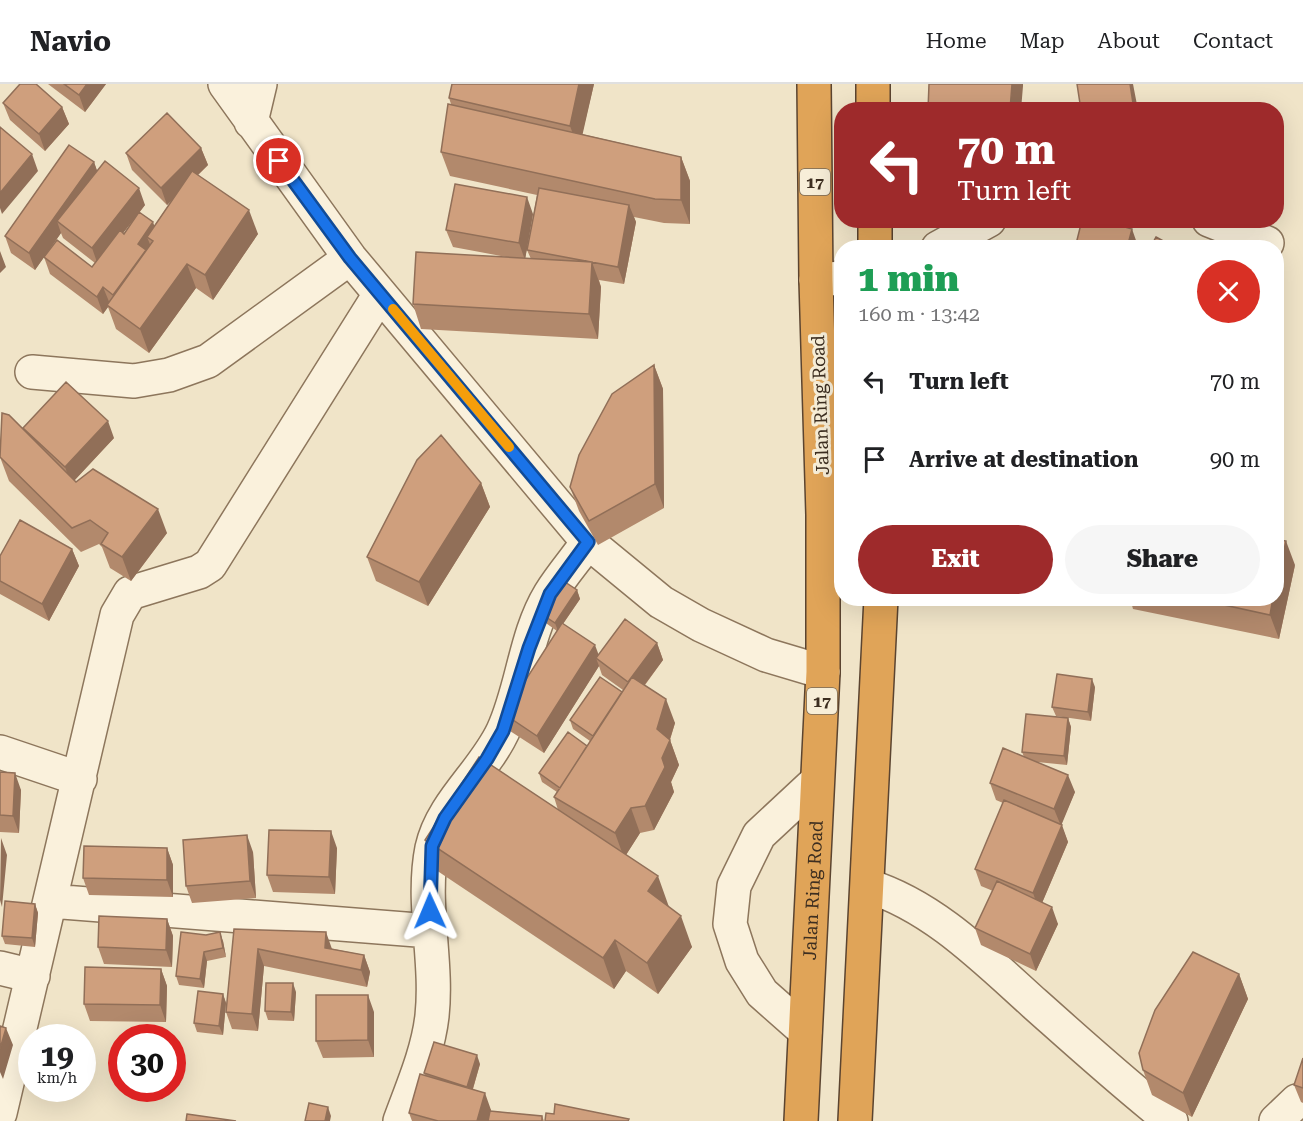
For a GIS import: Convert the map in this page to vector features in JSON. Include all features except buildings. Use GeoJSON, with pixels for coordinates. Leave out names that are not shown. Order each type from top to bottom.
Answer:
{"type":"FeatureCollection","features":[{"type":"Feature","properties":{"kind":"highway","name":"Jalan Ring Road"},"geometry":{"type":"LineString","coordinates":[[801,1121],[823,672],[823,515],[829,279],[814,84]]}},
{"type":"Feature","properties":{"kind":"highway"},"geometry":{"type":"LineString","coordinates":[[873,84],[873,102]]}},
{"type":"Feature","properties":{"kind":"highway"},"geometry":{"type":"LineString","coordinates":[[855,1121],[881,606]]}},
{"type":"Feature","properties":{"kind":"street"},"geometry":{"type":"LineString","coordinates":[[225,84],[350,258],[588,542],[662,602],[701,625],[766,655],[823,672]]}},
{"type":"Feature","properties":{"kind":"street"},"geometry":{"type":"LineString","coordinates":[[251,122],[260,84]]}},
{"type":"Feature","properties":{"kind":"street"},"geometry":{"type":"LineString","coordinates":[[953,240],[974,228]]}},
{"type":"Feature","properties":{"kind":"street"},"geometry":{"type":"LineString","coordinates":[[1229,228],[1259,240]]}},
{"type":"Feature","properties":{"kind":"street"},"geometry":{"type":"LineString","coordinates":[[32,372],[134,381],[169,375],[208,361],[350,258]]}},
{"type":"Feature","properties":{"kind":"street"},"geometry":{"type":"LineString","coordinates":[[1,1098],[33,976],[117,615],[130,593],[199,572],[210,565],[380,294]]}},
{"type":"Feature","properties":{"kind":"street"},"geometry":{"type":"LineString","coordinates":[[400,1121],[416,1079],[432,1017],[429,872],[432,846],[445,818],[487,759],[503,731],[529,648],[550,594],[588,542]]}},
{"type":"Feature","properties":{"kind":"street"},"geometry":{"type":"LineString","coordinates":[[0,752],[80,779]]}},
{"type":"Feature","properties":{"kind":"street"},"geometry":{"type":"LineString","coordinates":[[805,1031],[762,993],[742,962],[730,924],[734,886],[759,835],[817,781]]}},
{"type":"Feature","properties":{"kind":"street"},"geometry":{"type":"LineString","coordinates":[[868,885],[894,894],[975,950],[1125,1086],[1171,1121]]}},
{"type":"Feature","properties":{"kind":"street"},"geometry":{"type":"LineString","coordinates":[[50,901],[430,931]]}},
{"type":"Feature","properties":{"kind":"street"},"geometry":{"type":"LineString","coordinates":[[0,968],[33,976]]}},
{"type":"Feature","properties":{"kind":"slow traffic"},"geometry":{"type":"LineString","coordinates":[[393,309],[509,447]]}},
{"type":"Feature","properties":{"kind":"route"},"geometry":{"type":"LineString","coordinates":[[279,161],[350,258],[588,542],[550,594],[529,648],[503,731],[487,759],[445,818],[432,846],[429,872],[430,911]]}}]}
